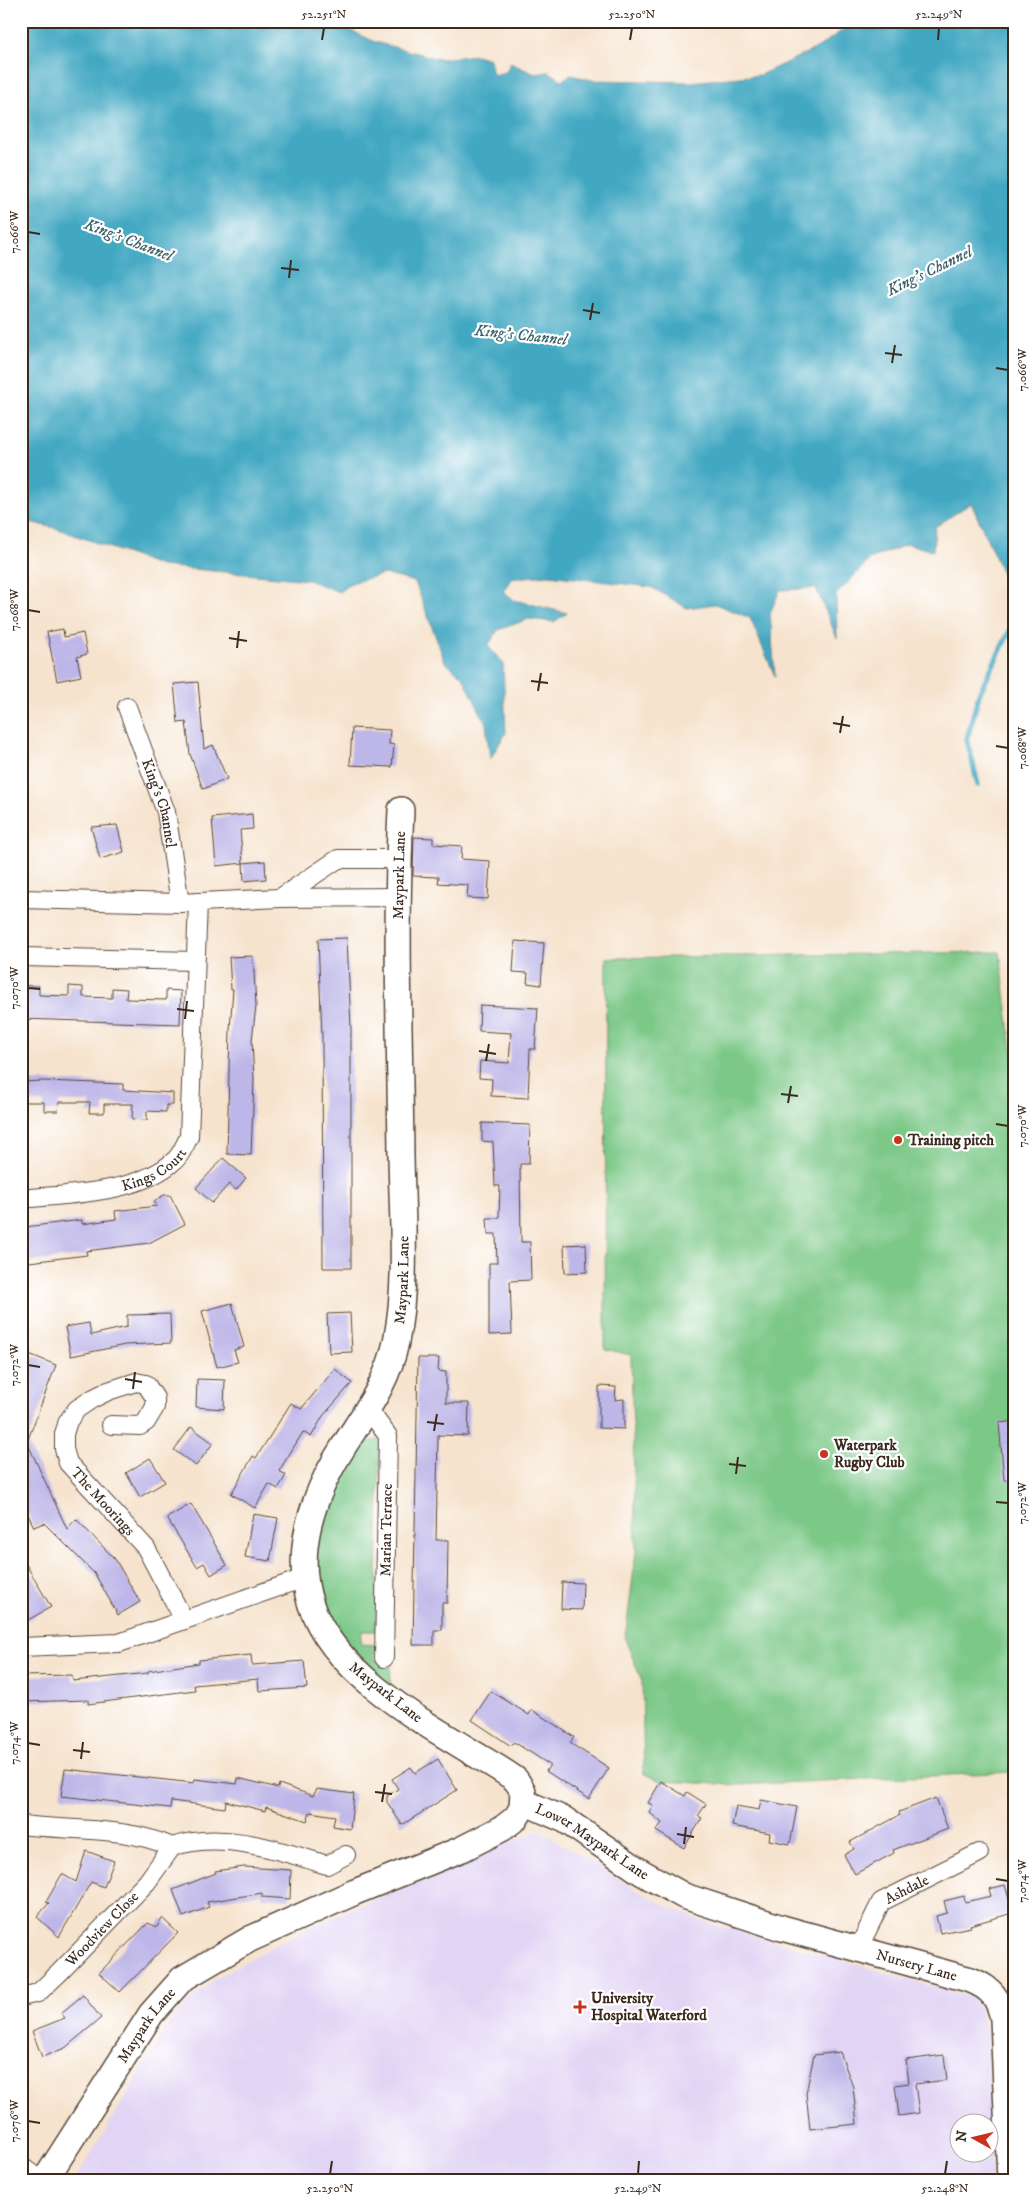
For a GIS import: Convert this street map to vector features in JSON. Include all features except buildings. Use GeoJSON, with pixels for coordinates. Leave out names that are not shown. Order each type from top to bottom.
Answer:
{"type":"FeatureCollection","features":[{"type":"Feature","properties":{"kind":"street","name":"King's Channel"},"geometry":{"type":"LineString","coordinates":[[127,707],[166,812],[189,903]]}},
{"type":"Feature","properties":{"kind":"street","name":"Maypark Lane"},"geometry":{"type":"LineString","coordinates":[[45,2180],[151,2014],[182,1979],[250,1939],[355,1892],[476,1842],[510,1822],[520,1812],[524,1802],[520,1786],[510,1776],[424,1722],[377,1688],[348,1663],[317,1622],[304,1578],[305,1544],[314,1506],[332,1466],[379,1390],[392,1357],[398,1328],[402,1288],[398,897],[401,810]]}},
{"type":"Feature","properties":{"kind":"street"},"geometry":{"type":"LineString","coordinates":[[280,898],[338,859],[398,859]]}},
{"type":"Feature","properties":{"kind":"street"},"geometry":{"type":"LineString","coordinates":[[21,899],[189,903],[280,898],[398,897]]}},
{"type":"Feature","properties":{"kind":"street","name":"Kings Court"},"geometry":{"type":"LineString","coordinates":[[21,1199],[82,1193],[145,1180],[176,1160],[189,1137],[195,961],[189,903]]}},
{"type":"Feature","properties":{"kind":"street"},"geometry":{"type":"LineString","coordinates":[[21,957],[195,961]]}},
{"type":"Feature","properties":{"kind":"street","name":"The Moorings"},"geometry":{"type":"LineString","coordinates":[[111,1425],[140,1426],[146,1422],[155,1407],[155,1398],[146,1384],[136,1382],[108,1391],[77,1409],[68,1421],[64,1434],[68,1463],[146,1548],[184,1620]]}},
{"type":"Feature","properties":{"kind":"street","name":"Marian Terrace"},"geometry":{"type":"LineString","coordinates":[[368,1409],[388,1436],[384,1658]]}},
{"type":"Feature","properties":{"kind":"street"},"geometry":{"type":"LineString","coordinates":[[21,1647],[119,1643],[304,1578]]}},
{"type":"Feature","properties":{"kind":"street","name":"Lower Maypark Lane"},"geometry":{"type":"LineString","coordinates":[[524,1802],[565,1820],[659,1884]]}},
{"type":"Feature","properties":{"kind":"street"},"geometry":{"type":"LineString","coordinates":[[21,1825],[124,1832],[152,1838],[172,1847],[191,1840],[218,1840],[256,1846],[327,1865],[346,1855]]}},
{"type":"Feature","properties":{"kind":"street","name":"Woodview Close"},"geometry":{"type":"LineString","coordinates":[[21,1997],[38,1993],[60,1972],[147,1882],[172,1847]]}},
{"type":"Feature","properties":{"kind":"street","name":"Ashdale"},"geometry":{"type":"LineString","coordinates":[[858,1949],[881,1902],[979,1853]]}},
{"type":"Feature","properties":{"kind":"street","name":"Nursery Lane"},"geometry":{"type":"LineString","coordinates":[[659,1884],[684,1896],[715,1907],[971,1980],[989,1989],[996,1995],[1003,2019],[1010,2180]]}},
{"type":"Feature","properties":{"kind":"street"},"geometry":{"type":"LineString","coordinates":[[21,2166],[40,2180]]}},
{"type":"Feature","properties":{"kind":"shaded area","name":"University Hospital Waterford"},"geometry":{"type":"Polygon","coordinates":[[[539,1830],[647,1896],[699,1920],[975,1998],[987,2034],[990,2114],[948,2114],[948,2164],[991,2164],[992,2180],[75,2180],[174,2016],[213,1980],[300,1931],[539,1830]]]}},
{"type":"Feature","properties":{"kind":"green space"},"geometry":{"type":"Polygon","coordinates":[[[382,21],[415,21],[414,26],[387,25],[382,21]]]}},
{"type":"Feature","properties":{"kind":"green space","name":"Waterpark Rugby Club"},"geometry":{"type":"Polygon","coordinates":[[[1000,952],[1015,1073],[1015,1772],[736,1785],[661,1781],[644,1774],[642,1681],[625,1639],[636,1553],[631,1355],[605,1349],[606,958],[1000,952]]]}},
{"type":"Feature","properties":{"kind":"green space"},"geometry":{"type":"Polygon","coordinates":[[[380,1440],[376,1631],[362,1631],[361,1644],[375,1645],[375,1660],[391,1661],[390,1685],[372,1671],[341,1639],[317,1590],[313,1562],[321,1514],[354,1449],[362,1442],[380,1440]]]}},
{"type":"Feature","properties":{"kind":"water"},"geometry":{"type":"Polygon","coordinates":[[[21,21],[332,21],[375,42],[439,59],[476,55],[490,59],[493,75],[506,72],[510,63],[535,74],[549,72],[562,80],[571,75],[592,80],[691,82],[760,75],[817,48],[856,21],[1015,21],[1015,537],[1011,546],[1012,595],[971,503],[935,527],[933,551],[908,544],[870,559],[836,595],[837,638],[816,588],[780,590],[770,613],[775,676],[750,618],[715,604],[687,608],[651,587],[549,575],[512,578],[503,591],[514,600],[567,613],[554,622],[529,619],[498,630],[488,646],[503,663],[506,733],[490,759],[486,724],[463,677],[445,662],[415,582],[384,574],[351,583],[339,592],[308,580],[161,566],[55,528],[21,520],[21,21]]]}},
{"type":"Feature","properties":{"kind":"waterway"},"geometry":{"type":"LineString","coordinates":[[1010,589],[1015,603]]}},
{"type":"Feature","properties":{"kind":"waterway"},"geometry":{"type":"LineString","coordinates":[[978,785],[967,739],[979,694],[1015,620]]}},
{"type":"Feature","properties":{"kind":"place","name":"Training pitch"},"geometry":{"type":"Point","coordinates":[898,1140]}},
{"type":"Feature","properties":{"kind":"place","name":"Waterpark Rugby Club"},"geometry":{"type":"Point","coordinates":[824,1454]}},
{"type":"Feature","properties":{"kind":"place","name":"University Hospital Waterford"},"geometry":{"type":"Point","coordinates":[580,2007]}}]}
